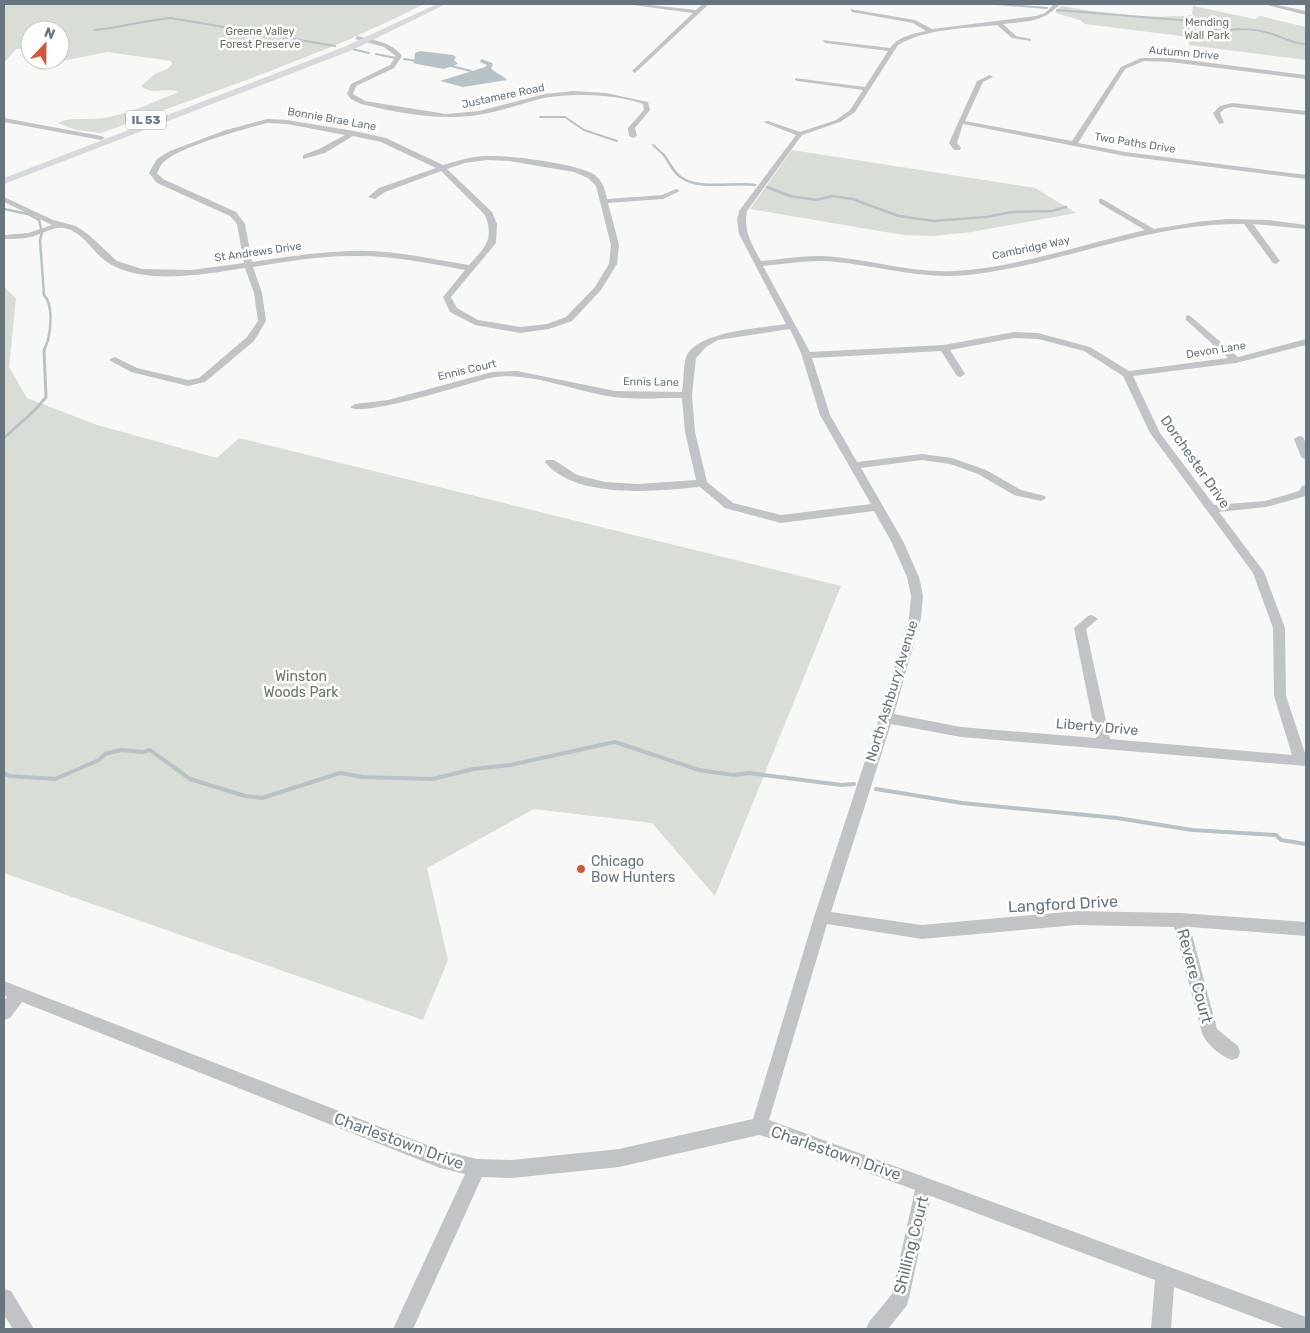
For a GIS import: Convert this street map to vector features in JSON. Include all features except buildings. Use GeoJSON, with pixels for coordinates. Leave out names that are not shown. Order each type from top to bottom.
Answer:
{"type":"FeatureCollection","features":[{"type":"Feature","properties":{"kind":"main road","name":"IL 53"},"geometry":{"type":"LineString","coordinates":[[4,174],[270,72],[362,39],[429,4]]}},
{"type":"Feature","properties":{"kind":"main road","name":"IL 53"},"geometry":{"type":"LineString","coordinates":[[4,181],[289,72],[442,4]]}},
{"type":"Feature","properties":{"kind":"street"},"geometry":{"type":"LineString","coordinates":[[628,4],[697,12]]}},
{"type":"Feature","properties":{"kind":"street"},"geometry":{"type":"LineString","coordinates":[[635,71],[706,4]]}},
{"type":"Feature","properties":{"kind":"street"},"geometry":{"type":"LineString","coordinates":[[766,122],[800,134],[845,118],[856,107],[896,44],[906,38],[931,30],[999,24],[1037,18],[1047,14],[1057,4]]}},
{"type":"Feature","properties":{"kind":"street"},"geometry":{"type":"LineString","coordinates":[[1266,4],[1306,13]]}},
{"type":"Feature","properties":{"kind":"street"},"geometry":{"type":"LineString","coordinates":[[852,10],[916,22],[931,30]]}},
{"type":"Feature","properties":{"kind":"street"},"geometry":{"type":"LineString","coordinates":[[999,24],[1014,37],[1029,40]]}},
{"type":"Feature","properties":{"kind":"street","name":"Justamere Road"},"geometry":{"type":"LineString","coordinates":[[362,39],[390,48],[399,56],[397,61],[391,66],[353,84],[350,94],[353,98],[363,103],[435,115],[458,116],[479,113],[552,95],[594,94],[638,100],[646,103],[648,110],[631,128],[633,136]]}},
{"type":"Feature","properties":{"kind":"street"},"geometry":{"type":"LineString","coordinates":[[825,41],[893,50]]}},
{"type":"Feature","properties":{"kind":"street","name":"Autumn Drive"},"geometry":{"type":"LineString","coordinates":[[1073,145],[1123,68],[1134,57],[1306,77]]}},
{"type":"Feature","properties":{"kind":"street"},"geometry":{"type":"LineString","coordinates":[[958,148],[953,140],[980,82],[990,77]]}},
{"type":"Feature","properties":{"kind":"street"},"geometry":{"type":"LineString","coordinates":[[797,79],[867,89]]}},
{"type":"Feature","properties":{"kind":"street"},"geometry":{"type":"LineString","coordinates":[[1221,123],[1216,113],[1218,109],[1228,106],[1246,106],[1306,113]]}},
{"type":"Feature","properties":{"kind":"street"},"geometry":{"type":"LineString","coordinates":[[4,120],[101,138]]}},
{"type":"Feature","properties":{"kind":"street","name":"Bonnie Brae Lane"},"geometry":{"type":"LineString","coordinates":[[114,360],[134,370],[188,383],[202,380],[251,339],[262,321],[258,293],[250,275],[241,224],[233,214],[160,181],[152,173],[160,161],[173,153],[228,131],[267,122],[287,122],[354,133],[383,140],[442,168],[490,214],[493,224],[492,243],[447,296],[453,310],[475,322],[520,330],[550,326],[569,319],[598,288],[613,264],[615,245],[605,201]]}},
{"type":"Feature","properties":{"kind":"street","name":"Two Paths Drive"},"geometry":{"type":"LineString","coordinates":[[962,122],[1073,145],[1306,177]]}},
{"type":"Feature","properties":{"kind":"street"},"geometry":{"type":"LineString","coordinates":[[306,157],[322,151],[354,133]]}},
{"type":"Feature","properties":{"kind":"street","name":"North Ashbury Avenue"},"geometry":{"type":"LineString","coordinates":[[759,1126],[822,917],[886,718],[915,618],[917,596],[914,577],[897,541],[820,405],[808,355],[781,310],[743,234],[741,225],[742,215],[800,134]]}},
{"type":"Feature","properties":{"kind":"street"},"geometry":{"type":"LineString","coordinates":[[372,197],[382,190],[442,168],[464,161],[487,158],[509,159],[576,170],[591,176],[600,185],[605,201],[663,198],[676,191]]}},
{"type":"Feature","properties":{"kind":"street","name":"St Andrews Drive"},"geometry":{"type":"LineString","coordinates":[[4,192],[58,218],[62,224]]}},
{"type":"Feature","properties":{"kind":"street","name":"St Andrews Drive"},"geometry":{"type":"LineString","coordinates":[[4,199],[50,222],[62,224],[86,237],[114,263],[142,272],[191,273],[312,256],[352,253],[392,255],[470,268]]}},
{"type":"Feature","properties":{"kind":"street"},"geometry":{"type":"LineString","coordinates":[[1102,201],[1152,231]]}},
{"type":"Feature","properties":{"kind":"street"},"geometry":{"type":"LineString","coordinates":[[1247,222],[1276,261]]}},
{"type":"Feature","properties":{"kind":"street","name":"Cambridge Way"},"geometry":{"type":"LineString","coordinates":[[759,264],[833,258],[934,274],[969,272],[1082,249],[1152,231],[1206,223],[1247,222],[1306,227]]}},
{"type":"Feature","properties":{"kind":"street"},"geometry":{"type":"LineString","coordinates":[[4,237],[29,235],[62,224]]}},
{"type":"Feature","properties":{"kind":"street"},"geometry":{"type":"LineString","coordinates":[[1189,318],[1236,360]]}},
{"type":"Feature","properties":{"kind":"street"},"geometry":{"type":"LineString","coordinates":[[792,326],[716,338],[703,345],[691,358],[687,395],[690,432],[702,483],[729,506],[781,519],[877,507]]}},
{"type":"Feature","properties":{"kind":"street"},"geometry":{"type":"LineString","coordinates":[[808,355],[944,348],[1014,335],[1038,336],[1087,349],[1127,374]]}},
{"type":"Feature","properties":{"kind":"street","name":"Devon Lane"},"geometry":{"type":"LineString","coordinates":[[1127,374],[1236,360],[1306,342]]}},
{"type":"Feature","properties":{"kind":"street"},"geometry":{"type":"LineString","coordinates":[[944,348],[960,374]]}},
{"type":"Feature","properties":{"kind":"street","name":"Ennis Court"},"geometry":{"type":"LineString","coordinates":[[355,407],[388,403],[492,375],[508,374],[517,374],[615,394]]}},
{"type":"Feature","properties":{"kind":"street","name":"Dorchester Drive"},"geometry":{"type":"LineString","coordinates":[[1127,374],[1155,433],[1258,572],[1279,628],[1280,696],[1303,761]]}},
{"type":"Feature","properties":{"kind":"street","name":"Ennis Lane"},"geometry":{"type":"LineString","coordinates":[[615,394],[687,395]]}},
{"type":"Feature","properties":{"kind":"street"},"geometry":{"type":"LineString","coordinates":[[1299,439],[1306,457]]}},
{"type":"Feature","properties":{"kind":"street"},"geometry":{"type":"LineString","coordinates":[[853,466],[922,457],[935,458],[968,466],[1007,488],[1041,498]]}},
{"type":"Feature","properties":{"kind":"street"},"geometry":{"type":"LineString","coordinates":[[550,462],[572,476],[618,488],[657,488],[702,483]]}},
{"type":"Feature","properties":{"kind":"street"},"geometry":{"type":"LineString","coordinates":[[1212,509],[1266,504],[1303,493],[1306,488]]}},
{"type":"Feature","properties":{"kind":"street"},"geometry":{"type":"LineString","coordinates":[[1092,619],[1080,628],[1104,744]]}},
{"type":"Feature","properties":{"kind":"street","name":"Liberty Drive"},"geometry":{"type":"LineString","coordinates":[[886,718],[961,732],[1303,761]]}},
{"type":"Feature","properties":{"kind":"street","name":"Langford Drive"},"geometry":{"type":"LineString","coordinates":[[822,917],[922,932],[1076,918],[1180,920],[1306,929]]}},
{"type":"Feature","properties":{"kind":"street","name":"Revere Court"},"geometry":{"type":"LineString","coordinates":[[1180,920],[1210,1033],[1232,1052]]}},
{"type":"Feature","properties":{"kind":"street"},"geometry":{"type":"LineString","coordinates":[[4,1013],[12,991]]}},
{"type":"Feature","properties":{"kind":"street","name":"Charlestown Drive"},"geometry":{"type":"LineString","coordinates":[[12,991],[440,1159],[477,1168],[512,1169],[620,1158],[759,1126],[787,1134],[1165,1275]]}},
{"type":"Feature","properties":{"kind":"street"},"geometry":{"type":"LineString","coordinates":[[403,1329],[477,1168]]}},
{"type":"Feature","properties":{"kind":"street","name":"Shilling Court"},"geometry":{"type":"LineString","coordinates":[[876,1329],[900,1298],[925,1185]]}},
{"type":"Feature","properties":{"kind":"street"},"geometry":{"type":"LineString","coordinates":[[1161,1329],[1165,1275],[1306,1327]]}},
{"type":"Feature","properties":{"kind":"street"},"geometry":{"type":"LineString","coordinates":[[4,1298],[24,1329]]}},
{"type":"Feature","properties":{"kind":"green space","name":"Greene Valley Forest Preserve"},"geometry":{"type":"Polygon","coordinates":[[[4,4],[424,4],[341,43],[268,72],[101,133],[76,130],[58,123],[67,120],[99,119],[113,116],[179,92],[170,90],[155,91],[141,86],[155,74],[167,69],[172,64],[171,61],[107,52],[70,59],[70,20],[20,20],[20,49],[16,49],[4,63],[4,4]]]}},
{"type":"Feature","properties":{"kind":"green space","name":"Mending Wall Park"},"geometry":{"type":"Polygon","coordinates":[[[1061,6],[1159,17],[1192,15],[1193,6],[1255,19],[1260,16],[1306,27],[1306,60],[1189,45],[1189,37],[1085,24],[1080,20],[1055,13],[1061,6]]]}},
{"type":"Feature","properties":{"kind":"green space"},"geometry":{"type":"Polygon","coordinates":[[[792,150],[1035,188],[1076,213],[972,232],[933,236],[903,235],[750,209],[792,150]]]}},
{"type":"Feature","properties":{"kind":"green space","name":"Winston Woods Park"},"geometry":{"type":"Polygon","coordinates":[[[4,287],[16,298],[9,367],[27,398],[97,425],[217,458],[239,438],[841,586],[715,896],[652,823],[534,809],[427,868],[448,960],[423,1020],[4,873],[4,287]]]}},
{"type":"Feature","properties":{"kind":"shaded area"},"geometry":{"type":"Polygon","coordinates":[[[420,51],[453,55],[456,57],[454,60],[458,64],[444,69],[414,63],[415,53],[420,51]]]}},
{"type":"Feature","properties":{"kind":"shaded area"},"geometry":{"type":"Polygon","coordinates":[[[481,59],[492,63],[491,68],[507,80],[463,87],[440,81],[485,67],[487,65],[480,62],[481,59]]]}},
{"type":"Feature","properties":{"kind":"waterway"},"geometry":{"type":"LineString","coordinates":[[996,4],[1047,8]]}},
{"type":"Feature","properties":{"kind":"waterway"},"geometry":{"type":"LineString","coordinates":[[1057,10],[1204,22]]}},
{"type":"Feature","properties":{"kind":"waterway"},"geometry":{"type":"LineString","coordinates":[[94,30],[171,18],[335,46]]}},
{"type":"Feature","properties":{"kind":"waterway"},"geometry":{"type":"LineString","coordinates":[[1208,25],[1219,32],[1240,29],[1255,30],[1306,44]]}},
{"type":"Feature","properties":{"kind":"waterway"},"geometry":{"type":"LineString","coordinates":[[352,49],[369,53]]}},
{"type":"Feature","properties":{"kind":"waterway"},"geometry":{"type":"LineString","coordinates":[[376,54],[396,58]]}},
{"type":"Feature","properties":{"kind":"waterway"},"geometry":{"type":"LineString","coordinates":[[404,59],[417,61]]}},
{"type":"Feature","properties":{"kind":"waterway"},"geometry":{"type":"LineString","coordinates":[[451,66],[471,71]]}},
{"type":"Feature","properties":{"kind":"waterway"},"geometry":{"type":"LineString","coordinates":[[540,117],[565,117],[584,130],[617,141]]}},
{"type":"Feature","properties":{"kind":"waterway"},"geometry":{"type":"LineString","coordinates":[[653,145],[663,154]]}},
{"type":"Feature","properties":{"kind":"waterway"},"geometry":{"type":"LineString","coordinates":[[663,154],[676,173],[689,182],[707,185],[755,185]]}},
{"type":"Feature","properties":{"kind":"waterway"},"geometry":{"type":"LineString","coordinates":[[767,187],[790,196],[816,200],[833,196],[852,199],[899,216],[933,221],[986,217],[1012,212],[1052,211],[1066,207]]}},
{"type":"Feature","properties":{"kind":"waterway"},"geometry":{"type":"LineString","coordinates":[[4,209],[28,214],[39,220],[41,228]]}},
{"type":"Feature","properties":{"kind":"waterway"},"geometry":{"type":"LineString","coordinates":[[42,232],[40,240],[44,295],[49,304],[50,316],[48,342],[44,350]]}},
{"type":"Feature","properties":{"kind":"waterway"},"geometry":{"type":"LineString","coordinates":[[4,438],[36,409],[46,397],[44,350]]}},
{"type":"Feature","properties":{"kind":"waterway"},"geometry":{"type":"LineString","coordinates":[[4,773],[9,776],[55,779],[99,760],[105,754],[121,750],[143,752],[150,750],[190,779],[245,796],[262,798],[340,773],[363,777],[433,779],[473,769],[510,765],[615,742],[699,770],[733,775],[749,773],[841,785],[854,784]]}},
{"type":"Feature","properties":{"kind":"waterway"},"geometry":{"type":"LineString","coordinates":[[876,789],[962,803],[1117,818],[1192,830],[1276,835],[1281,840],[1306,844]]}},
{"type":"Feature","properties":{"kind":"place","name":"Chicago Bow Hunters"},"geometry":{"type":"Point","coordinates":[581,869]}}]}
